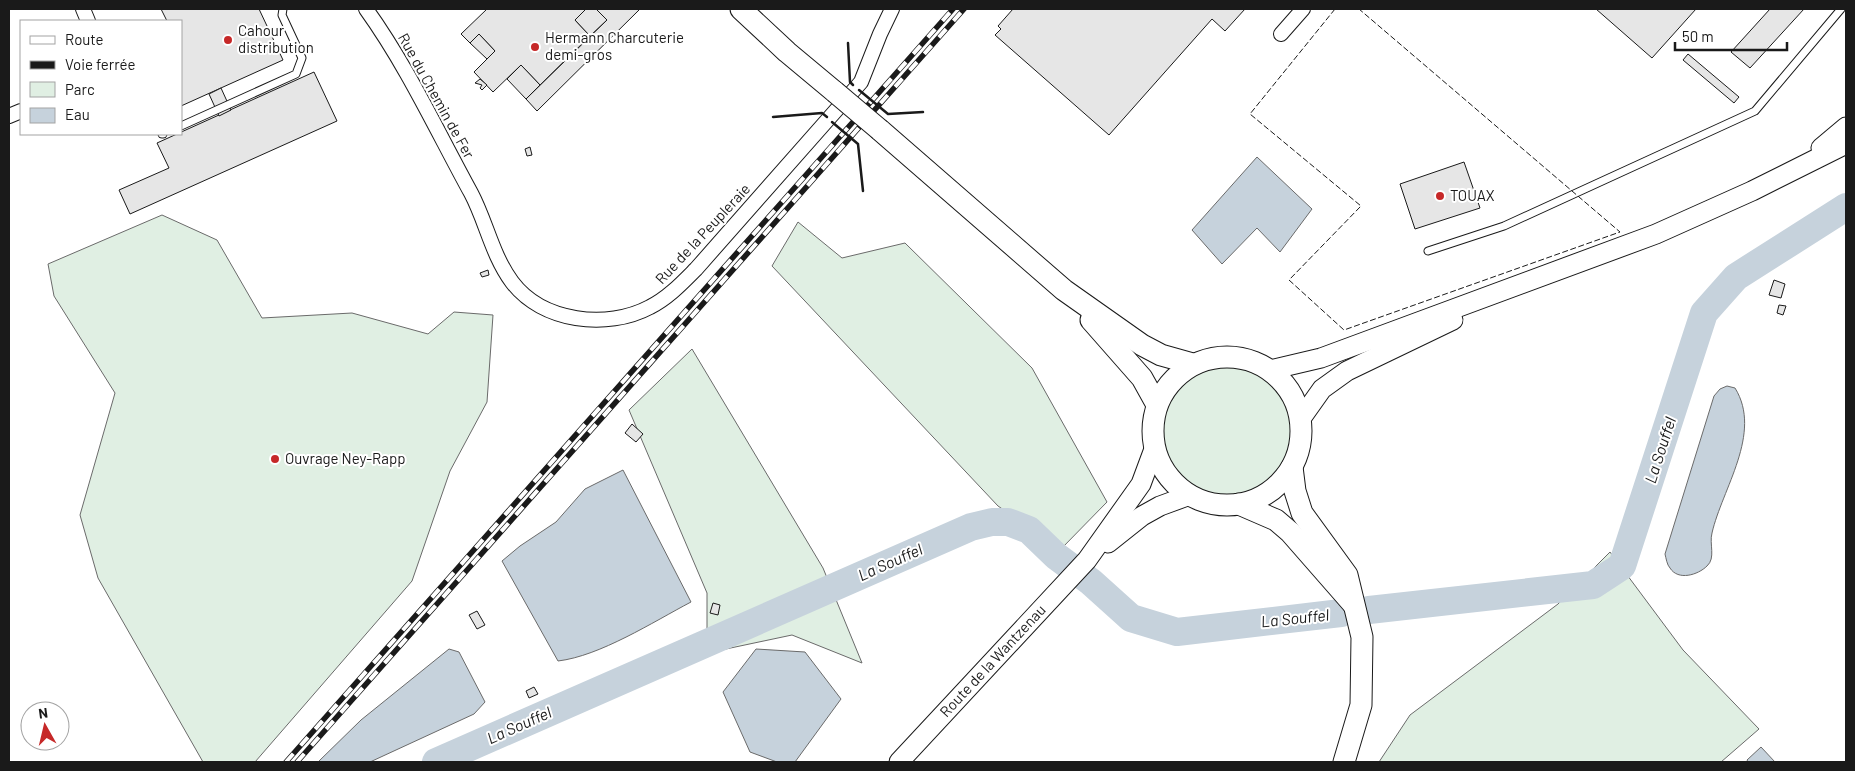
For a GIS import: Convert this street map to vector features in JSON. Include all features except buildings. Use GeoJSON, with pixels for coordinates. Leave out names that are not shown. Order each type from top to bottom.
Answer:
{"type":"FeatureCollection","features":[{"type":"Feature","properties":{"kind":"main road"},"geometry":{"type":"LineString","coordinates":[[741,9],[787,52],[1064,290],[1142,346],[1161,355],[1193,364]]}},
{"type":"Feature","properties":{"kind":"main road"},"geometry":{"type":"LineString","coordinates":[[1795,169],[1846,127]]}},
{"type":"Feature","properties":{"kind":"main road"},"geometry":{"type":"LineString","coordinates":[[1270,370],[1321,358],[1664,231],[1752,191],[1846,144]]}},
{"type":"Feature","properties":{"kind":"main road"},"geometry":{"type":"LineString","coordinates":[[1300,420],[1322,389],[1347,371],[1549,275]]}},
{"type":"Feature","properties":{"kind":"main road"},"geometry":{"type":"LineString","coordinates":[[1064,290],[1142,378],[1157,406]]}},
{"type":"Feature","properties":{"kind":"main road"},"geometry":{"type":"LineString","coordinates":[[1224,356],[1248,360],[1270,370],[1290,392],[1300,420],[1300,444],[1292,466],[1282,480],[1269,491],[1255,499],[1239,504],[1222,505],[1205,502],[1190,495],[1170,478],[1162,467],[1154,449],[1152,427],[1157,406],[1172,382],[1193,364],[1224,356]]}},
{"type":"Feature","properties":{"kind":"main road","name":"Route de la Wantzenau"},"geometry":{"type":"LineString","coordinates":[[1088,560],[1141,484],[1154,449]]}},
{"type":"Feature","properties":{"kind":"main road"},"geometry":{"type":"LineString","coordinates":[[1292,466],[1295,491],[1302,513],[1344,569],[1352,589],[1362,637],[1361,705],[1344,762]]}},
{"type":"Feature","properties":{"kind":"main road","name":"Route de la Wantzenau"},"geometry":{"type":"LineString","coordinates":[[899,762],[1088,560],[1142,516],[1160,506],[1190,495]]}},
{"type":"Feature","properties":{"kind":"main road"},"geometry":{"type":"LineString","coordinates":[[1239,504],[1276,520],[1290,532],[1354,605]]}},
{"type":"Feature","properties":{"kind":"street","name":"Rue du Chemin de Fer"},"geometry":{"type":"LineString","coordinates":[[366,9],[415,88],[475,201]]}},
{"type":"Feature","properties":{"kind":"street","name":"Rue de la Peupleraie"},"geometry":{"type":"LineString","coordinates":[[475,201],[503,267],[513,283],[532,299],[564,316],[585,320],[632,315],[644,310],[668,296],[696,269],[861,82],[892,9]]}},
{"type":"Feature","properties":{"kind":"street"},"geometry":{"type":"LineString","coordinates":[[1282,34],[1303,9]]}},
{"type":"Feature","properties":{"kind":"lane"},"geometry":{"type":"LineString","coordinates":[[182,126],[296,74],[302,58],[282,15],[283,9]]}},
{"type":"Feature","properties":{"kind":"lane"},"geometry":{"type":"LineString","coordinates":[[1428,251],[1504,226],[1755,111],[1840,9]]}},
{"type":"Feature","properties":{"kind":"green space"},"geometry":{"type":"Polygon","coordinates":[[[162,215],[217,240],[262,318],[352,313],[428,334],[454,312],[493,315],[487,402],[450,471],[412,581],[255,762],[203,762],[98,578],[80,515],[115,393],[54,296],[48,264],[162,215]]]}},
{"type":"Feature","properties":{"kind":"green space"},"geometry":{"type":"Polygon","coordinates":[[[798,222],[842,258],[905,243],[1032,368],[1107,502],[1061,549],[998,506],[772,266],[798,222]]]}},
{"type":"Feature","properties":{"kind":"green space"},"geometry":{"type":"Polygon","coordinates":[[[692,349],[823,568],[862,663],[792,635],[707,653],[707,593],[629,410],[692,349]]]}},
{"type":"Feature","properties":{"kind":"green space"},"geometry":{"type":"Polygon","coordinates":[[[1226,365],[1239,366],[1251,370],[1273,384],[1287,406],[1291,418],[1291,444],[1287,456],[1273,478],[1251,492],[1239,496],[1226,497],[1213,496],[1201,492],[1179,478],[1165,456],[1161,444],[1160,431],[1161,418],[1165,406],[1179,384],[1201,370],[1213,366],[1226,365]]]}},
{"type":"Feature","properties":{"kind":"green space"},"geometry":{"type":"Polygon","coordinates":[[[1610,552],[1683,650],[1759,729],[1721,762],[1379,762],[1410,715],[1558,604],[1610,552]]]}},
{"type":"Feature","properties":{"kind":"water"},"geometry":{"type":"Polygon","coordinates":[[[1257,157],[1312,209],[1280,252],[1257,228],[1222,264],[1192,230],[1257,157]]]}},
{"type":"Feature","properties":{"kind":"water"},"geometry":{"type":"Polygon","coordinates":[[[1727,386],[1735,388],[1742,405],[1745,423],[1743,442],[1712,533],[1710,563],[1699,572],[1688,575],[1678,574],[1669,567],[1665,554],[1714,396],[1720,389],[1727,386]]]}},
{"type":"Feature","properties":{"kind":"water"},"geometry":{"type":"Polygon","coordinates":[[[623,470],[691,602],[609,645],[574,658],[558,661],[502,561],[520,546],[556,522],[585,489],[623,470]]]}},
{"type":"Feature","properties":{"kind":"water"},"geometry":{"type":"Polygon","coordinates":[[[449,649],[459,652],[485,702],[474,714],[370,762],[318,762],[361,720],[449,649]]]}},
{"type":"Feature","properties":{"kind":"water"},"geometry":{"type":"Polygon","coordinates":[[[756,649],[805,652],[841,699],[795,762],[777,762],[750,752],[723,692],[756,649]]]}},
{"type":"Feature","properties":{"kind":"water"},"geometry":{"type":"Polygon","coordinates":[[[1761,747],[1775,762],[1748,762],[1747,760],[1761,747]]]}},
{"type":"Feature","properties":{"kind":"waterway","name":"La Souffel"},"geometry":{"type":"LineString","coordinates":[[1369,610],[1593,585],[1622,566],[1704,313],[1736,277],[1846,207]]}},
{"type":"Feature","properties":{"kind":"waterway","name":"La Souffel"},"geometry":{"type":"LineString","coordinates":[[436,762],[971,527],[992,522],[1008,522],[1029,530],[1056,556],[1091,582],[1131,618],[1177,632],[1341,613]]}},
{"type":"Feature","properties":{"kind":"railway"},"geometry":{"type":"LineString","coordinates":[[286,762],[953,9]]}},
{"type":"Feature","properties":{"kind":"railway"},"geometry":{"type":"LineString","coordinates":[[297,762],[964,9]]}},
{"type":"Feature","properties":{"kind":"fence"},"geometry":{"type":"LineString","coordinates":[[1335,9],[1250,114],[1361,206],[1289,280],[1344,330],[1620,232],[1359,9]]}},
{"type":"Feature","properties":{"kind":"wall"},"geometry":{"type":"LineString","coordinates":[[848,43],[850,82],[853,85]]}},
{"type":"Feature","properties":{"kind":"wall"},"geometry":{"type":"LineString","coordinates":[[859,90],[888,114],[923,112]]}},
{"type":"Feature","properties":{"kind":"wall"},"geometry":{"type":"LineString","coordinates":[[773,117],[822,113],[827,117]]}},
{"type":"Feature","properties":{"kind":"wall"},"geometry":{"type":"LineString","coordinates":[[832,122],[858,144],[863,191]]}},
{"type":"Feature","properties":{"kind":"place","name":"Cahour distribution"},"geometry":{"type":"Point","coordinates":[228,40]}},
{"type":"Feature","properties":{"kind":"place","name":"Hermann Charcuterie demi-gros"},"geometry":{"type":"Point","coordinates":[535,47]}},
{"type":"Feature","properties":{"kind":"place","name":"TOUAX"},"geometry":{"type":"Point","coordinates":[1440,196]}},
{"type":"Feature","properties":{"kind":"place","name":"Ouvrage Ney-Rapp"},"geometry":{"type":"Point","coordinates":[275,459]}}]}
